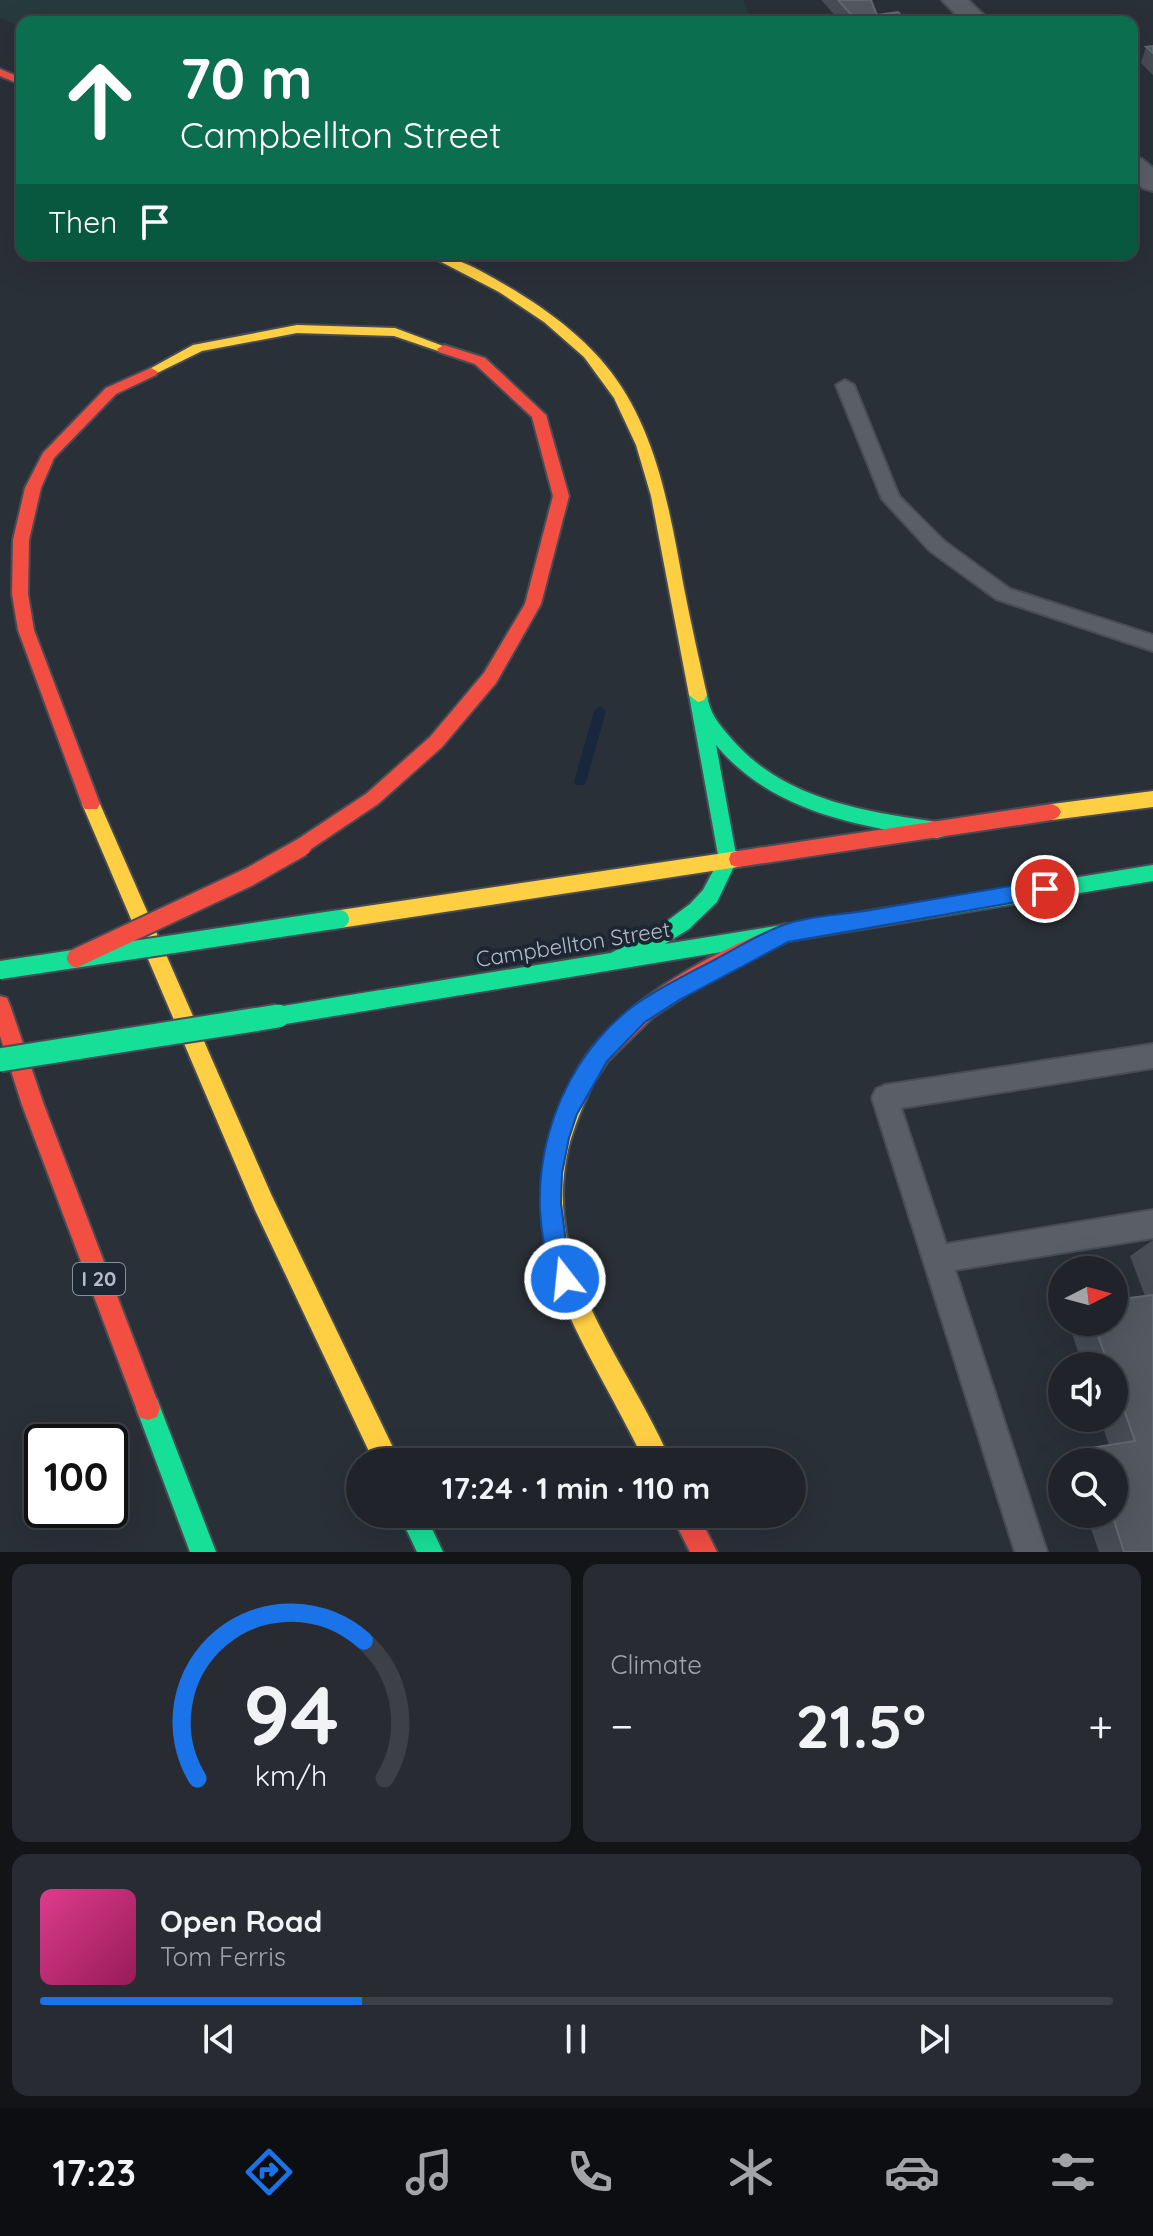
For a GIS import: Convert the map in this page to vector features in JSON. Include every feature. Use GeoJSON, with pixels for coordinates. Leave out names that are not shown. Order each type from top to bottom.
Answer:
{"type":"FeatureCollection","features":[{"type":"Feature","properties":{"kind":"main road"},"geometry":{"type":"LineString","coordinates":[[445,260],[502,287],[558,324],[602,370],[622,399],[641,436],[654,477],[704,718],[728,860],[725,877],[705,905],[664,934],[612,962]]}},
{"type":"Feature","properties":{"kind":"main road"},"geometry":{"type":"LineString","coordinates":[[76,958],[144,926],[249,877],[302,847],[382,794],[444,733],[493,674],[544,582],[564,507],[560,459],[552,436],[539,412],[522,391],[478,360],[427,341],[384,330],[304,327],[244,336],[179,356],[118,388],[84,413],[47,457],[33,487],[20,556],[20,598],[27,634],[90,801],[144,926],[247,1168],[380,1448]]}},
{"type":"Feature","properties":{"kind":"main road"},"geometry":{"type":"LineString","coordinates":[[704,718],[730,750],[755,773],[784,789],[827,808],[871,821],[937,830]]}},
{"type":"Feature","properties":{"kind":"main road"},"geometry":{"type":"LineString","coordinates":[[0,970],[1153,799]]}},
{"type":"Feature","properties":{"kind":"main road","name":"Campbellton Street"},"geometry":{"type":"LineString","coordinates":[[0,1060],[1153,873]]}},
{"type":"Feature","properties":{"kind":"main road"},"geometry":{"type":"LineString","coordinates":[[651,1448],[565,1279],[554,1242],[550,1203],[551,1173],[558,1138],[568,1109],[600,1054],[638,1015],[672,993],[785,933]]}},
{"type":"Feature","properties":{"kind":"main road","name":"I 20"},"geometry":{"type":"LineString","coordinates":[[0,1005],[33,1105],[203,1552]]}},
{"type":"Feature","properties":{"kind":"main road"},"geometry":{"type":"LineString","coordinates":[[419,1528],[430,1552]]}},
{"type":"Feature","properties":{"kind":"main road"},"geometry":{"type":"LineString","coordinates":[[691,1528],[704,1552]]}},
{"type":"Feature","properties":{"kind":"street"},"geometry":{"type":"LineString","coordinates":[[954,0],[971,16]]}},
{"type":"Feature","properties":{"kind":"lane"},"geometry":{"type":"LineString","coordinates":[[845,385],[891,499],[937,546],[1003,594],[1153,643]]}},
{"type":"Feature","properties":{"kind":"lane"},"geometry":{"type":"LineString","coordinates":[[1031,1552],[885,1098],[1153,1056]]}},
{"type":"Feature","properties":{"kind":"lane"},"geometry":{"type":"LineString","coordinates":[[937,1259],[1153,1224]]}},
{"type":"Feature","properties":{"kind":"green space"},"geometry":{"type":"Polygon","coordinates":[[[0,0],[743,0],[750,16],[16,16],[16,25],[0,18],[0,0]]]}},
{"type":"Feature","properties":{"kind":"building"},"geometry":{"type":"Polygon","coordinates":[[[838,0],[871,0],[877,15],[898,12],[902,16],[853,16],[838,0]]]}},
{"type":"Feature","properties":{"kind":"building"},"geometry":{"type":"Polygon","coordinates":[[[1153,1295],[1153,1552],[1124,1552],[1116,1528],[1128,1528],[1128,1448],[1090,1448],[1135,1441],[1128,1421],[1128,1352],[1104,1352],[1098,1336],[1128,1336],[1128,1298],[1153,1295]]]}},
{"type":"Feature","properties":{"kind":"waterway"},"geometry":{"type":"LineString","coordinates":[[580,782],[600,711]]}},
{"type":"Feature","properties":{"kind":"traffic: fast"},"geometry":{"type":"LineString","coordinates":[[612,962],[666,934],[697,910],[710,896],[728,860],[698,695]]}},
{"type":"Feature","properties":{"kind":"traffic: fast"},"geometry":{"type":"LineString","coordinates":[[704,718],[755,773],[797,797],[865,818],[937,830]]}},
{"type":"Feature","properties":{"kind":"traffic: fast"},"geometry":{"type":"LineString","coordinates":[[382,999],[1153,873]]}},
{"type":"Feature","properties":{"kind":"traffic: fast"},"geometry":{"type":"LineString","coordinates":[[0,970],[340,919]]}},
{"type":"Feature","properties":{"kind":"traffic: fast"},"geometry":{"type":"LineString","coordinates":[[0,1060],[382,999]]}},
{"type":"Feature","properties":{"kind":"traffic: fast"},"geometry":{"type":"LineString","coordinates":[[148,1408],[203,1552]]}},
{"type":"Feature","properties":{"kind":"traffic: fast"},"geometry":{"type":"LineString","coordinates":[[419,1528],[430,1552]]}},
{"type":"Feature","properties":{"kind":"traffic: slow"},"geometry":{"type":"LineString","coordinates":[[445,260],[504,290],[548,319],[589,354],[621,397],[652,470],[698,695]]}},
{"type":"Feature","properties":{"kind":"traffic: slow"},"geometry":{"type":"LineString","coordinates":[[151,372],[198,348],[297,329],[395,332],[444,349]]}},
{"type":"Feature","properties":{"kind":"traffic: slow"},"geometry":{"type":"LineString","coordinates":[[1052,812],[1153,799]]}},
{"type":"Feature","properties":{"kind":"traffic: slow"},"geometry":{"type":"LineString","coordinates":[[91,804],[263,1202],[380,1448]]}},
{"type":"Feature","properties":{"kind":"traffic: slow"},"geometry":{"type":"LineString","coordinates":[[340,919],[738,859]]}},
{"type":"Feature","properties":{"kind":"traffic: slow"},"geometry":{"type":"LineString","coordinates":[[583,1081],[563,1128],[553,1177],[553,1226],[557,1251],[572,1297],[651,1448]]}},
{"type":"Feature","properties":{"kind":"traffic: jam"},"geometry":{"type":"LineString","coordinates":[[0,72],[16,79]]}},
{"type":"Feature","properties":{"kind":"traffic: jam"},"geometry":{"type":"LineString","coordinates":[[302,847],[372,799],[436,742],[490,678],[533,604],[561,496],[539,415],[480,361],[444,349]]}},
{"type":"Feature","properties":{"kind":"traffic: jam"},"geometry":{"type":"LineString","coordinates":[[91,804],[26,630],[20,594],[21,540],[33,488],[48,456],[111,391],[151,372]]}},
{"type":"Feature","properties":{"kind":"traffic: jam"},"geometry":{"type":"LineString","coordinates":[[738,859],[1052,812]]}},
{"type":"Feature","properties":{"kind":"traffic: jam"},"geometry":{"type":"LineString","coordinates":[[76,958],[249,877],[302,847]]}},
{"type":"Feature","properties":{"kind":"traffic: jam"},"geometry":{"type":"LineString","coordinates":[[583,1081],[622,1030],[646,1010],[699,976],[785,933]]}},
{"type":"Feature","properties":{"kind":"traffic: jam"},"geometry":{"type":"LineString","coordinates":[[0,1005],[33,1105],[148,1408]]}},
{"type":"Feature","properties":{"kind":"traffic: jam"},"geometry":{"type":"LineString","coordinates":[[691,1528],[704,1552]]}},
{"type":"Feature","properties":{"kind":"route"},"geometry":{"type":"LineString","coordinates":[[565,1279],[554,1242],[550,1203],[551,1173],[558,1138],[568,1109],[600,1054],[638,1015],[672,993],[785,933],[1045,889]]}}]}
